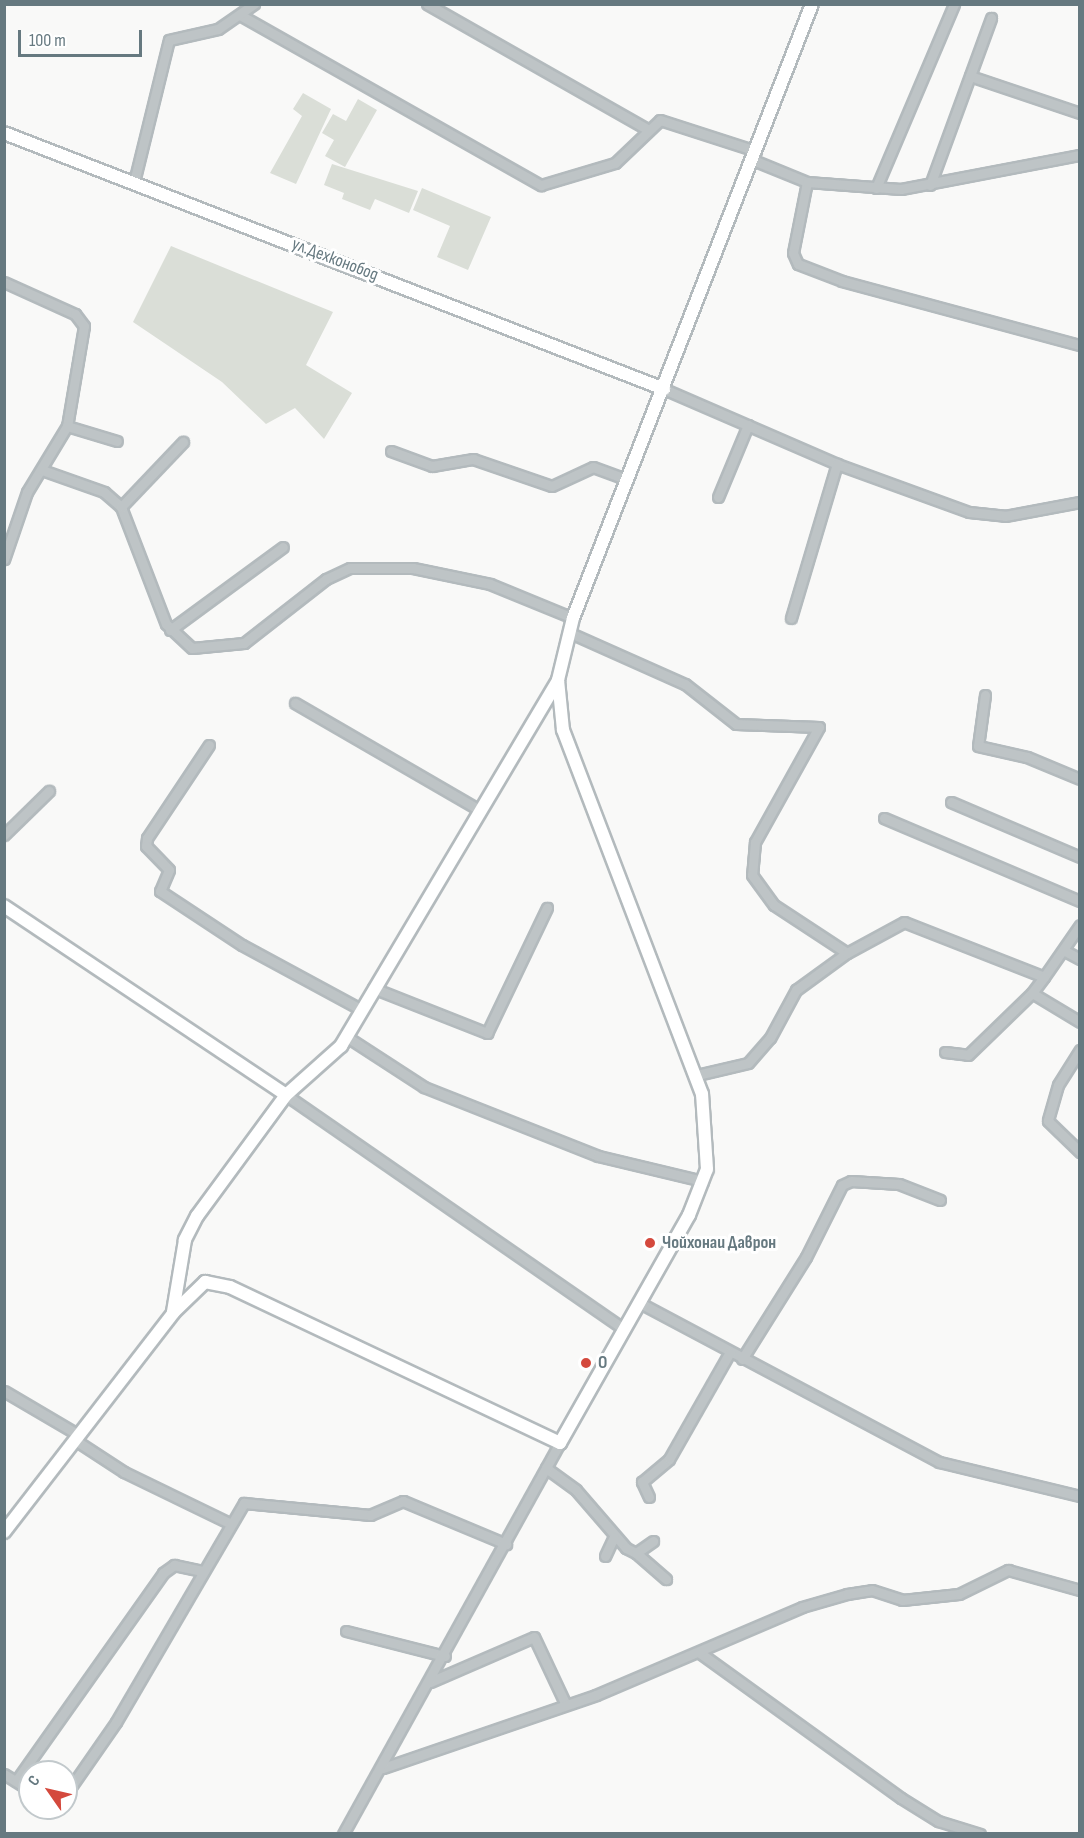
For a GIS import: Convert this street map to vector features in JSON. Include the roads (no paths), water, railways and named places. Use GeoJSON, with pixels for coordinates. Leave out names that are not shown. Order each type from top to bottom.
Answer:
{"type":"FeatureCollection","features":[{"type":"Feature","properties":{"kind":"main road"},"geometry":{"type":"LineString","coordinates":[[4,1532],[194,1289],[217,1282],[560,1443],[623,1328],[640,1303],[703,1181],[709,1144],[697,1075],[563,730],[558,680],[573,618],[755,156],[812,4]]}},
{"type":"Feature","properties":{"kind":"main road","name":"ул.Дехконобод"},"geometry":{"type":"LineString","coordinates":[[4,133],[664,389]]}},
{"type":"Feature","properties":{"kind":"main road"},"geometry":{"type":"LineString","coordinates":[[173,1313],[185,1240],[197,1216],[286,1095],[328,1062],[347,1037],[373,988],[478,809],[558,680]]}},
{"type":"Feature","properties":{"kind":"main road"},"geometry":{"type":"LineString","coordinates":[[4,906],[286,1095]]}},
{"type":"Feature","properties":{"kind":"street"},"geometry":{"type":"LineString","coordinates":[[134,182],[169,40],[218,29],[254,4]]}},
{"type":"Feature","properties":{"kind":"street"},"geometry":{"type":"LineString","coordinates":[[427,4],[647,129]]}},
{"type":"Feature","properties":{"kind":"street"},"geometry":{"type":"LineString","coordinates":[[876,188],[954,4]]}},
{"type":"Feature","properties":{"kind":"street"},"geometry":{"type":"LineString","coordinates":[[240,15],[541,185],[615,163],[647,129],[660,120],[755,156],[807,182],[876,188],[930,185],[1080,155]]}},
{"type":"Feature","properties":{"kind":"street"},"geometry":{"type":"LineString","coordinates":[[930,185],[991,18]]}},
{"type":"Feature","properties":{"kind":"street"},"geometry":{"type":"LineString","coordinates":[[970,76],[1080,113]]}},
{"type":"Feature","properties":{"kind":"street"},"geometry":{"type":"LineString","coordinates":[[807,182],[792,253],[798,264],[842,281],[1080,345]]}},
{"type":"Feature","properties":{"kind":"street"},"geometry":{"type":"LineString","coordinates":[[4,282],[75,314],[84,326],[67,426],[27,492],[4,559]]}},
{"type":"Feature","properties":{"kind":"street"},"geometry":{"type":"LineString","coordinates":[[664,389],[837,464],[986,515],[1080,502]]}},
{"type":"Feature","properties":{"kind":"street"},"geometry":{"type":"LineString","coordinates":[[718,497],[748,425]]}},
{"type":"Feature","properties":{"kind":"street"},"geometry":{"type":"LineString","coordinates":[[67,426],[117,441]]}},
{"type":"Feature","properties":{"kind":"street"},"geometry":{"type":"LineString","coordinates":[[121,507],[183,442]]}},
{"type":"Feature","properties":{"kind":"street"},"geometry":{"type":"LineString","coordinates":[[391,451],[432,466],[473,459],[552,486],[593,467],[628,480]]}},
{"type":"Feature","properties":{"kind":"street"},"geometry":{"type":"LineString","coordinates":[[791,618],[837,464]]}},
{"type":"Feature","properties":{"kind":"street"},"geometry":{"type":"LineString","coordinates":[[42,470],[104,492],[121,507],[170,630],[192,648],[235,646],[332,575],[350,568],[413,568],[482,582],[573,618]]}},
{"type":"Feature","properties":{"kind":"street"},"geometry":{"type":"LineString","coordinates":[[170,630],[283,547]]}},
{"type":"Feature","properties":{"kind":"street"},"geometry":{"type":"LineString","coordinates":[[568,632],[685,684],[736,724],[819,727],[755,842],[752,875],[774,905],[847,953]]}},
{"type":"Feature","properties":{"kind":"street"},"geometry":{"type":"LineString","coordinates":[[985,695],[978,746],[1028,757],[1080,779]]}},
{"type":"Feature","properties":{"kind":"street"},"geometry":{"type":"LineString","coordinates":[[295,703],[478,809]]}},
{"type":"Feature","properties":{"kind":"street"},"geometry":{"type":"LineString","coordinates":[[209,745],[147,838],[146,846],[169,870],[160,891],[252,951],[362,1010]]}},
{"type":"Feature","properties":{"kind":"street"},"geometry":{"type":"LineString","coordinates":[[4,835],[49,791]]}},
{"type":"Feature","properties":{"kind":"street"},"geometry":{"type":"LineString","coordinates":[[951,802],[1080,857]]}},
{"type":"Feature","properties":{"kind":"street"},"geometry":{"type":"LineString","coordinates":[[884,818],[1080,901]]}},
{"type":"Feature","properties":{"kind":"street"},"geometry":{"type":"LineString","coordinates":[[373,988],[487,1033],[547,908]]}},
{"type":"Feature","properties":{"kind":"street"},"geometry":{"type":"LineString","coordinates":[[697,1075],[748,1063],[770,1038],[796,990],[847,953],[911,922],[1044,977]]}},
{"type":"Feature","properties":{"kind":"street"},"geometry":{"type":"LineString","coordinates":[[945,1052],[968,1055],[1032,993],[1065,951],[1080,925]]}},
{"type":"Feature","properties":{"kind":"street"},"geometry":{"type":"LineString","coordinates":[[1065,951],[1080,959]]}},
{"type":"Feature","properties":{"kind":"street"},"geometry":{"type":"LineString","coordinates":[[1032,993],[1080,1022]]}},
{"type":"Feature","properties":{"kind":"street"},"geometry":{"type":"LineString","coordinates":[[347,1037],[424,1088],[608,1159],[703,1181]]}},
{"type":"Feature","properties":{"kind":"street"},"geometry":{"type":"LineString","coordinates":[[1080,1050],[1058,1085],[1048,1121],[1080,1152]]}},
{"type":"Feature","properties":{"kind":"street"},"geometry":{"type":"LineString","coordinates":[[286,1095],[623,1328]]}},
{"type":"Feature","properties":{"kind":"street"},"geometry":{"type":"LineString","coordinates":[[742,1359],[806,1257],[842,1185],[851,1181],[899,1184],[940,1200]]}},
{"type":"Feature","properties":{"kind":"street"},"geometry":{"type":"LineString","coordinates":[[640,1303],[939,1462],[1080,1496]]}},
{"type":"Feature","properties":{"kind":"street"},"geometry":{"type":"LineString","coordinates":[[649,1497],[642,1482],[669,1459],[730,1352]]}},
{"type":"Feature","properties":{"kind":"street"},"geometry":{"type":"LineString","coordinates":[[4,1391],[77,1438],[124,1472],[230,1523]]}},
{"type":"Feature","properties":{"kind":"street"},"geometry":{"type":"LineString","coordinates":[[343,1833],[383,1768],[560,1443]]}},
{"type":"Feature","properties":{"kind":"street"},"geometry":{"type":"LineString","coordinates":[[546,1468],[576,1490],[614,1537],[666,1579]]}},
{"type":"Feature","properties":{"kind":"street"},"geometry":{"type":"LineString","coordinates":[[78,1777],[121,1714],[230,1523],[244,1503],[370,1515],[403,1501],[506,1544]]}},
{"type":"Feature","properties":{"kind":"street"},"geometry":{"type":"LineString","coordinates":[[605,1556],[614,1537]]}},
{"type":"Feature","properties":{"kind":"street"},"geometry":{"type":"LineString","coordinates":[[636,1553],[652,1541]]}},
{"type":"Feature","properties":{"kind":"street"},"geometry":{"type":"LineString","coordinates":[[4,1774],[16,1781],[163,1573],[174,1565],[203,1571]]}},
{"type":"Feature","properties":{"kind":"street"},"geometry":{"type":"LineString","coordinates":[[383,1768],[566,1706],[700,1653],[802,1607],[865,1590],[902,1600],[959,1594],[1008,1570],[1080,1590]]}},
{"type":"Feature","properties":{"kind":"street"},"geometry":{"type":"LineString","coordinates":[[346,1632],[445,1656]]}},
{"type":"Feature","properties":{"kind":"street"},"geometry":{"type":"LineString","coordinates":[[430,1683],[534,1637],[566,1706]]}},
{"type":"Feature","properties":{"kind":"street"},"geometry":{"type":"LineString","coordinates":[[700,1653],[901,1798],[938,1821],[980,1833]]}},
{"type":"Feature","properties":{"kind":"place","name":"Чойхонаи Даврон"},"geometry":{"type":"Point","coordinates":[650,1243]}},
{"type":"Feature","properties":{"kind":"place","name":"O"},"geometry":{"type":"Point","coordinates":[586,1363]}}]}
